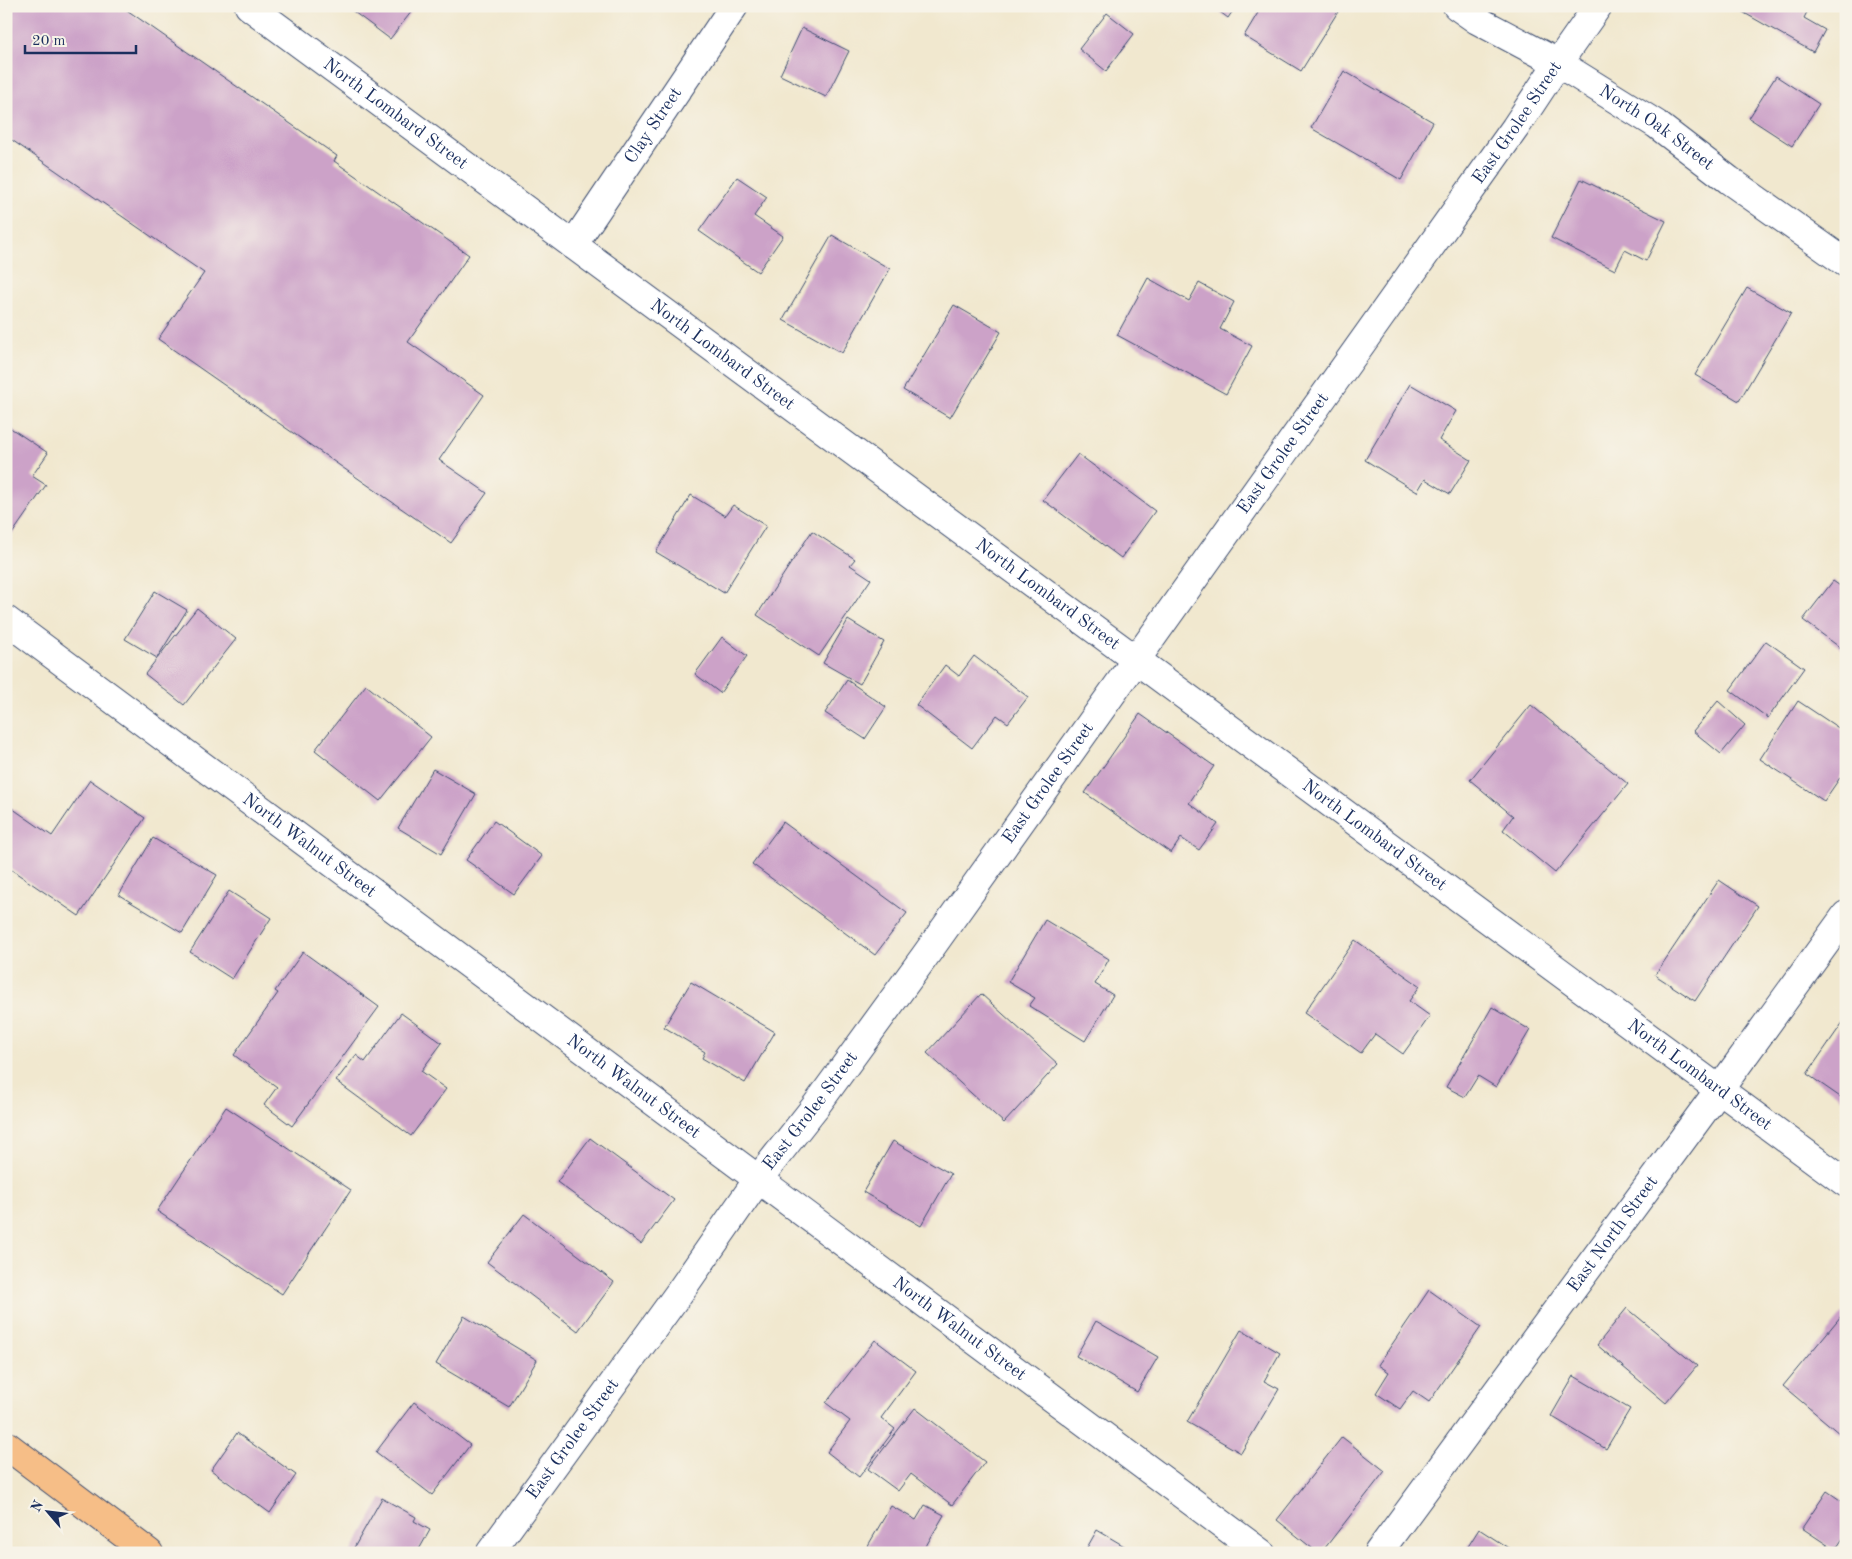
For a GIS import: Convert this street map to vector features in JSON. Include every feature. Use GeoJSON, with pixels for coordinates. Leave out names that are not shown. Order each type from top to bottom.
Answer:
{"type":"FeatureCollection","features":[{"type":"Feature","properties":{"kind":"main road"},"geometry":{"type":"LineString","coordinates":[[6,1445],[149,1553]]}},
{"type":"Feature","properties":{"kind":"street","name":"North Lombard Street"},"geometry":{"type":"LineString","coordinates":[[249,6],[1846,1183]]}},
{"type":"Feature","properties":{"kind":"street","name":"Clay Street"},"geometry":{"type":"LineString","coordinates":[[573,245],[734,6]]}},
{"type":"Feature","properties":{"kind":"street","name":"North Oak Street"},"geometry":{"type":"LineString","coordinates":[[1457,6],[1477,20],[1558,63],[1656,124],[1729,180],[1846,263]]}},
{"type":"Feature","properties":{"kind":"street","name":"East Grolee Street"},"geometry":{"type":"LineString","coordinates":[[490,1553],[759,1178],[815,1107],[925,956],[1515,128],[1598,6]]}},
{"type":"Feature","properties":{"kind":"street","name":"North Walnut Street"},"geometry":{"type":"LineString","coordinates":[[6,620],[1261,1553]]}},
{"type":"Feature","properties":{"kind":"street","name":"East North Street"},"geometry":{"type":"LineString","coordinates":[[1378,1553],[1720,1090],[1846,915]]}},
{"type":"Feature","properties":{"kind":"building"},"geometry":{"type":"Polygon","coordinates":[[[6,6],[121,6],[337,156],[334,161],[469,255],[408,342],[484,395],[439,460],[487,493],[451,543],[158,339],[204,273],[6,136],[6,6]]]}},
{"type":"Feature","properties":{"kind":"building"},"geometry":{"type":"Polygon","coordinates":[[[352,6],[416,6],[390,39],[350,9],[352,6]]]}},
{"type":"Feature","properties":{"kind":"building"},"geometry":{"type":"Polygon","coordinates":[[[1212,6],[1236,6],[1228,18],[1212,6]]]}},
{"type":"Feature","properties":{"kind":"building"},"geometry":{"type":"Polygon","coordinates":[[[1262,6],[1280,6],[1284,9],[1286,6],[1333,6],[1339,10],[1301,71],[1244,36],[1262,6]]]}},
{"type":"Feature","properties":{"kind":"building"},"geometry":{"type":"Polygon","coordinates":[[[1732,6],[1810,6],[1804,18],[1825,30],[1813,52],[1732,6]]]}},
{"type":"Feature","properties":{"kind":"building"},"geometry":{"type":"Polygon","coordinates":[[[1107,13],[1134,34],[1106,71],[1079,49],[1107,13]]]}},
{"type":"Feature","properties":{"kind":"building"},"geometry":{"type":"Polygon","coordinates":[[[802,28],[849,51],[826,97],[780,75],[802,28]]]}},
{"type":"Feature","properties":{"kind":"building"},"geometry":{"type":"Polygon","coordinates":[[[1344,71],[1433,122],[1401,180],[1311,128],[1344,71]]]}},
{"type":"Feature","properties":{"kind":"building"},"geometry":{"type":"Polygon","coordinates":[[[1776,76],[1819,104],[1792,146],[1749,118],[1776,76]]]}},
{"type":"Feature","properties":{"kind":"building"},"geometry":{"type":"Polygon","coordinates":[[[737,177],[767,197],[754,216],[783,236],[758,272],[699,231],[737,177]]]}},
{"type":"Feature","properties":{"kind":"building"},"geometry":{"type":"Polygon","coordinates":[[[1581,179],[1666,221],[1646,261],[1625,250],[1615,270],[1551,238],[1581,179]]]}},
{"type":"Feature","properties":{"kind":"building"},"geometry":{"type":"Polygon","coordinates":[[[832,235],[890,269],[842,353],[783,320],[832,235]]]}},
{"type":"Feature","properties":{"kind":"building"},"geometry":{"type":"Polygon","coordinates":[[[1148,278],[1189,301],[1199,283],[1234,302],[1220,329],[1252,346],[1226,394],[1117,335],[1148,278]]]}},
{"type":"Feature","properties":{"kind":"building"},"geometry":{"type":"Polygon","coordinates":[[[1747,288],[1791,313],[1739,401],[1695,375],[1747,288]]]}},
{"type":"Feature","properties":{"kind":"building"},"geometry":{"type":"Polygon","coordinates":[[[954,305],[1001,332],[950,418],[903,390],[954,305]]]}},
{"type":"Feature","properties":{"kind":"building"},"geometry":{"type":"Polygon","coordinates":[[[1410,384],[1456,411],[1439,440],[1471,460],[1450,494],[1425,479],[1417,492],[1365,460],[1410,384]]]}},
{"type":"Feature","properties":{"kind":"building"},"geometry":{"type":"Polygon","coordinates":[[[9,427],[48,453],[32,476],[46,485],[12,534],[6,530],[6,430],[9,427]]]}},
{"type":"Feature","properties":{"kind":"building"},"geometry":{"type":"Polygon","coordinates":[[[1078,454],[1155,511],[1121,558],[1043,500],[1078,454]]]}},
{"type":"Feature","properties":{"kind":"building"},"geometry":{"type":"Polygon","coordinates":[[[691,495],[725,516],[733,505],[766,526],[724,593],[656,552],[691,495]]]}},
{"type":"Feature","properties":{"kind":"building"},"geometry":{"type":"Polygon","coordinates":[[[812,531],[855,559],[850,565],[871,579],[819,656],[757,615],[812,531]]]}},
{"type":"Feature","properties":{"kind":"building"},"geometry":{"type":"Polygon","coordinates":[[[1833,581],[1846,590],[1846,652],[1803,620],[1833,581]]]}},
{"type":"Feature","properties":{"kind":"building"},"geometry":{"type":"Polygon","coordinates":[[[155,591],[187,610],[157,658],[125,639],[155,591]]]}},
{"type":"Feature","properties":{"kind":"building"},"geometry":{"type":"Polygon","coordinates":[[[197,608],[236,639],[184,705],[145,674],[197,608]]]}},
{"type":"Feature","properties":{"kind":"building"},"geometry":{"type":"Polygon","coordinates":[[[848,620],[884,642],[860,684],[823,663],[848,620]]]}},
{"type":"Feature","properties":{"kind":"building"},"geometry":{"type":"Polygon","coordinates":[[[722,637],[747,656],[720,693],[695,674],[722,637]]]}},
{"type":"Feature","properties":{"kind":"building"},"geometry":{"type":"Polygon","coordinates":[[[1766,641],[1804,668],[1768,718],[1730,690],[1766,641]]]}},
{"type":"Feature","properties":{"kind":"building"},"geometry":{"type":"Polygon","coordinates":[[[974,656],[1028,697],[1008,723],[997,715],[972,748],[916,705],[945,665],[959,676],[974,656]]]}},
{"type":"Feature","properties":{"kind":"building"},"geometry":{"type":"Polygon","coordinates":[[[847,680],[886,707],[865,739],[825,713],[847,680]]]}},
{"type":"Feature","properties":{"kind":"building"},"geometry":{"type":"Polygon","coordinates":[[[366,685],[431,737],[380,801],[315,750],[366,685]]]}},
{"type":"Feature","properties":{"kind":"building"},"geometry":{"type":"Polygon","coordinates":[[[1718,701],[1745,725],[1721,754],[1693,731],[1718,701]]]}},
{"type":"Feature","properties":{"kind":"building"},"geometry":{"type":"Polygon","coordinates":[[[1798,701],[1846,733],[1846,769],[1824,801],[1760,759],[1798,701]]]}},
{"type":"Feature","properties":{"kind":"building"},"geometry":{"type":"Polygon","coordinates":[[[1531,705],[1628,784],[1555,873],[1503,830],[1513,816],[1470,780],[1531,705]]]}},
{"type":"Feature","properties":{"kind":"building"},"geometry":{"type":"Polygon","coordinates":[[[1140,714],[1214,766],[1189,803],[1218,824],[1199,850],[1181,838],[1171,853],[1085,793],[1140,714]]]}},
{"type":"Feature","properties":{"kind":"building"},"geometry":{"type":"Polygon","coordinates":[[[433,769],[476,794],[441,854],[398,828],[433,769]]]}},
{"type":"Feature","properties":{"kind":"building"},"geometry":{"type":"Polygon","coordinates":[[[90,780],[145,818],[79,916],[6,866],[6,804],[52,836],[90,780]]]}},
{"type":"Feature","properties":{"kind":"building"},"geometry":{"type":"Polygon","coordinates":[[[494,821],[542,856],[514,894],[466,860],[494,821]]]}},
{"type":"Feature","properties":{"kind":"building"},"geometry":{"type":"Polygon","coordinates":[[[783,822],[907,913],[875,955],[752,864],[783,822]]]}},
{"type":"Feature","properties":{"kind":"building"},"geometry":{"type":"Polygon","coordinates":[[[153,838],[217,875],[182,933],[119,895],[153,838]]]}},
{"type":"Feature","properties":{"kind":"building"},"geometry":{"type":"Polygon","coordinates":[[[1719,880],[1758,906],[1695,1001],[1655,975],[1719,880]]]}},
{"type":"Feature","properties":{"kind":"building"},"geometry":{"type":"Polygon","coordinates":[[[229,891],[271,918],[232,979],[190,952],[229,891]]]}},
{"type":"Feature","properties":{"kind":"building"},"geometry":{"type":"Polygon","coordinates":[[[1045,920],[1109,959],[1095,984],[1113,995],[1085,1041],[1029,1006],[1035,998],[1008,982],[1045,920]]]}},
{"type":"Feature","properties":{"kind":"building"},"geometry":{"type":"Polygon","coordinates":[[[1355,940],[1420,986],[1409,1001],[1430,1016],[1403,1054],[1375,1034],[1361,1053],[1304,1013],[1355,940]]]}},
{"type":"Feature","properties":{"kind":"building"},"geometry":{"type":"Polygon","coordinates":[[[303,952],[379,1007],[292,1126],[264,1105],[277,1087],[234,1055],[278,993],[275,991],[303,952]]]}},
{"type":"Feature","properties":{"kind":"building"},"geometry":{"type":"Polygon","coordinates":[[[691,982],[775,1032],[745,1083],[702,1058],[705,1052],[664,1027],[691,982]]]}},
{"type":"Feature","properties":{"kind":"building"},"geometry":{"type":"Polygon","coordinates":[[[981,994],[1058,1064],[1004,1123],[927,1053],[981,994]]]}},
{"type":"Feature","properties":{"kind":"building"},"geometry":{"type":"Polygon","coordinates":[[[1492,1007],[1530,1030],[1496,1087],[1478,1076],[1465,1097],[1446,1087],[1492,1007]]]}},
{"type":"Feature","properties":{"kind":"building"},"geometry":{"type":"Polygon","coordinates":[[[401,1013],[442,1043],[421,1071],[446,1089],[411,1136],[336,1081],[356,1055],[365,1062],[401,1013]]]}},
{"type":"Feature","properties":{"kind":"building"},"geometry":{"type":"Polygon","coordinates":[[[1846,1018],[1846,1101],[1807,1074],[1846,1018]]]}},
{"type":"Feature","properties":{"kind":"building"},"geometry":{"type":"Polygon","coordinates":[[[226,1107],[351,1190],[282,1294],[157,1211],[226,1107]]]}},
{"type":"Feature","properties":{"kind":"building"},"geometry":{"type":"Polygon","coordinates":[[[590,1138],[674,1200],[641,1244],[557,1182],[590,1138]]]}},
{"type":"Feature","properties":{"kind":"building"},"geometry":{"type":"Polygon","coordinates":[[[893,1141],[951,1174],[921,1226],[863,1192],[893,1141]]]}},
{"type":"Feature","properties":{"kind":"building"},"geometry":{"type":"Polygon","coordinates":[[[524,1214],[614,1282],[578,1331],[487,1262],[524,1214]]]}},
{"type":"Feature","properties":{"kind":"building"},"geometry":{"type":"Polygon","coordinates":[[[1429,1290],[1481,1327],[1429,1402],[1413,1391],[1400,1409],[1376,1393],[1389,1372],[1378,1365],[1429,1290]]]}},
{"type":"Feature","properties":{"kind":"building"},"geometry":{"type":"Polygon","coordinates":[[[1627,1308],[1697,1366],[1666,1403],[1597,1345],[1627,1308]]]}},
{"type":"Feature","properties":{"kind":"building"},"geometry":{"type":"Polygon","coordinates":[[[1846,1310],[1846,1439],[1783,1386],[1846,1310]]]}},
{"type":"Feature","properties":{"kind":"building"},"geometry":{"type":"Polygon","coordinates":[[[464,1316],[537,1360],[509,1407],[436,1364],[464,1316]]]}},
{"type":"Feature","properties":{"kind":"building"},"geometry":{"type":"Polygon","coordinates":[[[1096,1321],[1158,1357],[1137,1392],[1076,1356],[1096,1321]]]}},
{"type":"Feature","properties":{"kind":"building"},"geometry":{"type":"Polygon","coordinates":[[[1241,1330],[1280,1353],[1264,1381],[1279,1389],[1241,1453],[1187,1422],[1241,1330]]]}},
{"type":"Feature","properties":{"kind":"building"},"geometry":{"type":"Polygon","coordinates":[[[875,1340],[916,1371],[881,1418],[895,1429],[859,1477],[827,1452],[850,1421],[826,1403],[875,1340]]]}},
{"type":"Feature","properties":{"kind":"building"},"geometry":{"type":"Polygon","coordinates":[[[1574,1376],[1630,1409],[1606,1449],[1551,1416],[1574,1376]]]}},
{"type":"Feature","properties":{"kind":"building"},"geometry":{"type":"Polygon","coordinates":[[[414,1402],[470,1445],[432,1495],[376,1452],[414,1402]]]}},
{"type":"Feature","properties":{"kind":"building"},"geometry":{"type":"Polygon","coordinates":[[[915,1408],[985,1462],[952,1505],[911,1474],[898,1491],[868,1469],[915,1408]]]}},
{"type":"Feature","properties":{"kind":"building"},"geometry":{"type":"Polygon","coordinates":[[[237,1433],[296,1475],[270,1513],[211,1470],[237,1433]]]}},
{"type":"Feature","properties":{"kind":"building"},"geometry":{"type":"Polygon","coordinates":[[[1342,1437],[1385,1471],[1321,1553],[1318,1553],[1277,1520],[1342,1437]]]}},
{"type":"Feature","properties":{"kind":"building"},"geometry":{"type":"Polygon","coordinates":[[[1827,1491],[1846,1504],[1846,1534],[1835,1550],[1802,1528],[1827,1491]]]}},
{"type":"Feature","properties":{"kind":"building"},"geometry":{"type":"Polygon","coordinates":[[[382,1498],[416,1517],[414,1521],[430,1530],[417,1553],[351,1553],[382,1498]]]}},
{"type":"Feature","properties":{"kind":"building"},"geometry":{"type":"Polygon","coordinates":[[[925,1505],[944,1515],[922,1553],[872,1553],[866,1549],[891,1506],[916,1520],[925,1505]]]}},
{"type":"Feature","properties":{"kind":"building"},"geometry":{"type":"Polygon","coordinates":[[[1479,1529],[1516,1553],[1464,1553],[1479,1529]]]}},
{"type":"Feature","properties":{"kind":"building"},"geometry":{"type":"Polygon","coordinates":[[[1097,1530],[1136,1553],[1084,1553],[1097,1530]]]}}]}
